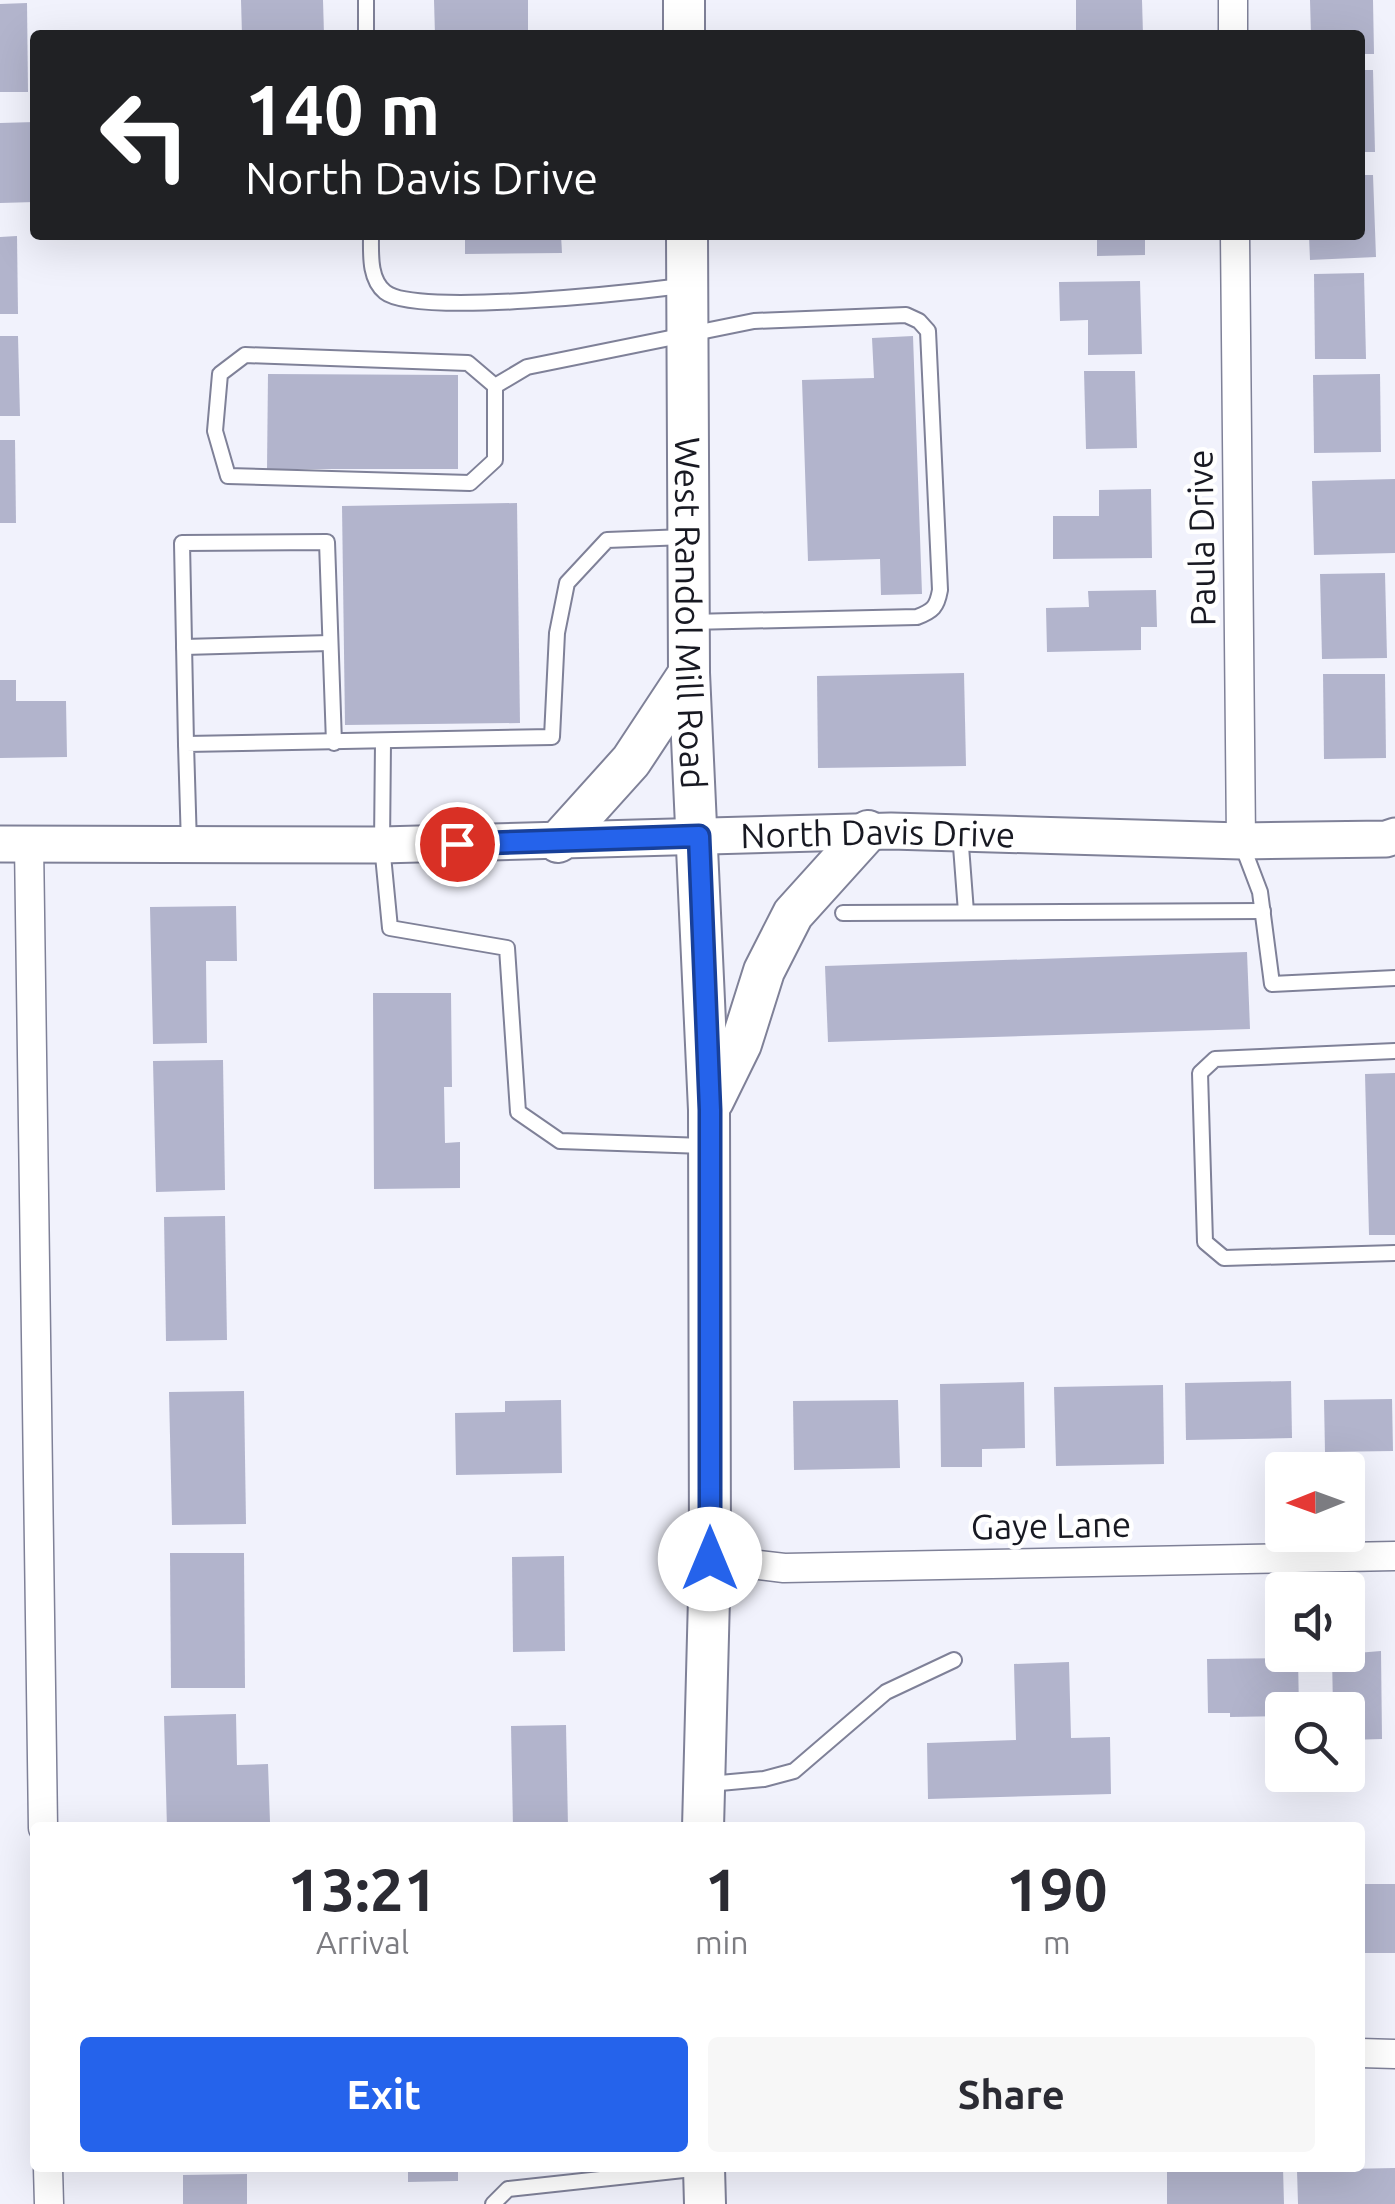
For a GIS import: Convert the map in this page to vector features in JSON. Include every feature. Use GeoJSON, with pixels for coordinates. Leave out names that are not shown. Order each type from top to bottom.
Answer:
{"type":"FeatureCollection","features":[{"type":"Feature","properties":{"kind":"main road"},"geometry":{"type":"LineString","coordinates":[[684,0],[684,30]]}},
{"type":"Feature","properties":{"kind":"main road","name":"West Randol Mill Road"},"geometry":{"type":"LineString","coordinates":[[687,240],[690,673],[710,1128],[710,1559],[704,1822]]}},
{"type":"Feature","properties":{"kind":"main road"},"geometry":{"type":"LineString","coordinates":[[558,842],[631,761],[690,673]]}},
{"type":"Feature","properties":{"kind":"main road"},"geometry":{"type":"LineString","coordinates":[[710,1128],[764,971],[789,921],[868,832]]}},
{"type":"Feature","properties":{"kind":"main road"},"geometry":{"type":"LineString","coordinates":[[704,2172],[705,2204]]}},
{"type":"Feature","properties":{"kind":"street"},"geometry":{"type":"LineString","coordinates":[[1233,0],[1233,30]]}},
{"type":"Feature","properties":{"kind":"street","name":"Paula Drive"},"geometry":{"type":"LineString","coordinates":[[1235,240],[1241,841]]}},
{"type":"Feature","properties":{"kind":"street","name":"North Davis Drive"},"geometry":{"type":"LineString","coordinates":[[14,843],[382,846],[868,832],[1241,841],[1395,836]]}},
{"type":"Feature","properties":{"kind":"street"},"geometry":{"type":"LineString","coordinates":[[14,843],[43,1822]]}},
{"type":"Feature","properties":{"kind":"street","name":"Gaye Lane"},"geometry":{"type":"LineString","coordinates":[[710,1559],[784,1568],[1395,1556]]}},
{"type":"Feature","properties":{"kind":"street"},"geometry":{"type":"LineString","coordinates":[[1365,2052],[1395,2054]]}},
{"type":"Feature","properties":{"kind":"street"},"geometry":{"type":"LineString","coordinates":[[48,2172],[48,2204]]}},
{"type":"Feature","properties":{"kind":"lane"},"geometry":{"type":"LineString","coordinates":[[366,1],[366,30]]}},
{"type":"Feature","properties":{"kind":"lane"},"geometry":{"type":"LineString","coordinates":[[370,240],[373,272],[381,289],[410,303],[573,299],[688,285]]}},
{"type":"Feature","properties":{"kind":"lane"},"geometry":{"type":"LineString","coordinates":[[495,386],[528,367],[754,321],[906,315],[928,331],[940,590],[932,612],[917,617],[690,622]]}},
{"type":"Feature","properties":{"kind":"lane"},"geometry":{"type":"LineString","coordinates":[[244,355],[468,363],[495,386],[495,460],[470,483],[228,476],[214,431],[220,374],[244,355]]}},
{"type":"Feature","properties":{"kind":"lane"},"geometry":{"type":"LineString","coordinates":[[186,744],[552,737],[557,633],[567,583],[607,540],[691,537]]}},
{"type":"Feature","properties":{"kind":"lane"},"geometry":{"type":"LineString","coordinates":[[189,845],[182,543],[327,542],[334,743]]}},
{"type":"Feature","properties":{"kind":"lane"},"geometry":{"type":"LineString","coordinates":[[184,647],[330,643]]}},
{"type":"Feature","properties":{"kind":"lane"},"geometry":{"type":"LineString","coordinates":[[382,742],[382,846],[390,928],[507,948],[518,1112],[560,1141],[710,1128]]}},
{"type":"Feature","properties":{"kind":"lane"},"geometry":{"type":"LineString","coordinates":[[960,833],[966,912]]}},
{"type":"Feature","properties":{"kind":"lane"},"geometry":{"type":"LineString","coordinates":[[1241,841],[1260,892],[1272,984],[1395,978]]}},
{"type":"Feature","properties":{"kind":"lane"},"geometry":{"type":"LineString","coordinates":[[843,913],[1263,911]]}},
{"type":"Feature","properties":{"kind":"lane"},"geometry":{"type":"LineString","coordinates":[[1395,1052],[1215,1059],[1200,1074],[1205,1242],[1224,1258],[1395,1254]]}},
{"type":"Feature","properties":{"kind":"lane"},"geometry":{"type":"LineString","coordinates":[[704,1785],[764,1779],[794,1770],[886,1692],[954,1660]]}},
{"type":"Feature","properties":{"kind":"lane"},"geometry":{"type":"LineString","coordinates":[[493,2204],[508,2189],[667,2172]]}},
{"type":"Feature","properties":{"kind":"building"},"geometry":{"type":"Polygon","coordinates":[[[241,0],[323,0],[324,30],[242,30],[241,0]]]}},
{"type":"Feature","properties":{"kind":"building"},"geometry":{"type":"Polygon","coordinates":[[[434,0],[528,0],[528,30],[435,30],[434,0]]]}},
{"type":"Feature","properties":{"kind":"building"},"geometry":{"type":"Polygon","coordinates":[[[1076,0],[1142,0],[1143,30],[1076,30],[1076,0]]]}},
{"type":"Feature","properties":{"kind":"building"},"geometry":{"type":"Polygon","coordinates":[[[1310,0],[1373,0],[1374,54],[1365,54],[1365,30],[1311,30],[1310,0]]]}},
{"type":"Feature","properties":{"kind":"building"},"geometry":{"type":"Polygon","coordinates":[[[27,3],[28,92],[0,92],[0,4],[27,3]]]}},
{"type":"Feature","properties":{"kind":"building"},"geometry":{"type":"Polygon","coordinates":[[[1365,70],[1373,70],[1375,152],[1365,152],[1365,70]]]}},
{"type":"Feature","properties":{"kind":"building"},"geometry":{"type":"Polygon","coordinates":[[[30,122],[30,202],[0,203],[0,123],[30,122]]]}},
{"type":"Feature","properties":{"kind":"building"},"geometry":{"type":"Polygon","coordinates":[[[1365,175],[1373,175],[1376,257],[1310,260],[1309,240],[1365,240],[1365,175]]]}},
{"type":"Feature","properties":{"kind":"building"},"geometry":{"type":"Polygon","coordinates":[[[17,236],[18,314],[0,314],[0,237],[17,236]]]}},
{"type":"Feature","properties":{"kind":"building"},"geometry":{"type":"Polygon","coordinates":[[[465,240],[561,240],[562,253],[465,254],[465,240]]]}},
{"type":"Feature","properties":{"kind":"building"},"geometry":{"type":"Polygon","coordinates":[[[1097,240],[1145,240],[1145,255],[1097,256],[1097,240]]]}},
{"type":"Feature","properties":{"kind":"building"},"geometry":{"type":"Polygon","coordinates":[[[1364,273],[1366,359],[1315,359],[1314,274],[1364,273]]]}},
{"type":"Feature","properties":{"kind":"building"},"geometry":{"type":"Polygon","coordinates":[[[1140,281],[1142,354],[1088,355],[1088,320],[1060,321],[1059,282],[1140,281]]]}},
{"type":"Feature","properties":{"kind":"building"},"geometry":{"type":"Polygon","coordinates":[[[0,336],[18,336],[20,416],[0,416],[0,336]]]}},
{"type":"Feature","properties":{"kind":"building"},"geometry":{"type":"Polygon","coordinates":[[[913,336],[922,594],[881,595],[880,559],[808,561],[802,380],[874,378],[872,338],[913,336]]]}},
{"type":"Feature","properties":{"kind":"building"},"geometry":{"type":"Polygon","coordinates":[[[1084,371],[1135,371],[1137,448],[1086,449],[1084,371]]]}},
{"type":"Feature","properties":{"kind":"building"},"geometry":{"type":"Polygon","coordinates":[[[268,374],[458,375],[458,469],[267,469],[268,374]]]}},
{"type":"Feature","properties":{"kind":"building"},"geometry":{"type":"Polygon","coordinates":[[[1380,374],[1381,452],[1314,453],[1313,375],[1380,374]]]}},
{"type":"Feature","properties":{"kind":"building"},"geometry":{"type":"Polygon","coordinates":[[[0,440],[15,440],[16,523],[0,523],[0,440]]]}},
{"type":"Feature","properties":{"kind":"building"},"geometry":{"type":"Polygon","coordinates":[[[1395,479],[1395,553],[1314,555],[1312,481],[1395,479]]]}},
{"type":"Feature","properties":{"kind":"building"},"geometry":{"type":"Polygon","coordinates":[[[1151,489],[1152,558],[1053,559],[1053,516],[1099,516],[1099,490],[1151,489]]]}},
{"type":"Feature","properties":{"kind":"building"},"geometry":{"type":"Polygon","coordinates":[[[517,503],[520,723],[345,725],[342,506],[517,503]]]}},
{"type":"Feature","properties":{"kind":"building"},"geometry":{"type":"Polygon","coordinates":[[[1385,573],[1387,658],[1322,659],[1320,574],[1385,573]]]}},
{"type":"Feature","properties":{"kind":"building"},"geometry":{"type":"Polygon","coordinates":[[[1156,590],[1157,627],[1141,627],[1141,650],[1047,652],[1046,608],[1089,607],[1088,591],[1156,590]]]}},
{"type":"Feature","properties":{"kind":"building"},"geometry":{"type":"Polygon","coordinates":[[[964,673],[966,766],[818,768],[817,676],[964,673]]]}},
{"type":"Feature","properties":{"kind":"building"},"geometry":{"type":"Polygon","coordinates":[[[1323,674],[1385,674],[1386,758],[1324,759],[1323,674]]]}},
{"type":"Feature","properties":{"kind":"building"},"geometry":{"type":"Polygon","coordinates":[[[0,680],[16,680],[16,701],[66,701],[67,757],[0,758],[0,680]]]}},
{"type":"Feature","properties":{"kind":"building"},"geometry":{"type":"Polygon","coordinates":[[[236,906],[237,961],[206,961],[207,1043],[153,1044],[150,907],[236,906]]]}},
{"type":"Feature","properties":{"kind":"building"},"geometry":{"type":"Polygon","coordinates":[[[1247,952],[1250,1029],[828,1042],[825,966],[1247,952]]]}},
{"type":"Feature","properties":{"kind":"building"},"geometry":{"type":"Polygon","coordinates":[[[373,993],[451,993],[452,1087],[444,1087],[445,1143],[460,1142],[460,1188],[374,1189],[373,993]]]}},
{"type":"Feature","properties":{"kind":"building"},"geometry":{"type":"Polygon","coordinates":[[[223,1060],[225,1190],[156,1192],[153,1061],[223,1060]]]}},
{"type":"Feature","properties":{"kind":"building"},"geometry":{"type":"Polygon","coordinates":[[[1395,1073],[1395,1235],[1369,1235],[1365,1074],[1395,1073]]]}},
{"type":"Feature","properties":{"kind":"building"},"geometry":{"type":"Polygon","coordinates":[[[225,1216],[227,1340],[166,1341],[164,1217],[225,1216]]]}},
{"type":"Feature","properties":{"kind":"building"},"geometry":{"type":"Polygon","coordinates":[[[1291,1381],[1292,1438],[1186,1440],[1185,1383],[1291,1381]]]}},
{"type":"Feature","properties":{"kind":"building"},"geometry":{"type":"Polygon","coordinates":[[[1024,1382],[1025,1448],[982,1449],[982,1467],[941,1467],[940,1384],[1024,1382]]]}},
{"type":"Feature","properties":{"kind":"building"},"geometry":{"type":"Polygon","coordinates":[[[1163,1385],[1164,1464],[1056,1466],[1054,1387],[1163,1385]]]}},
{"type":"Feature","properties":{"kind":"building"},"geometry":{"type":"Polygon","coordinates":[[[244,1391],[246,1524],[172,1525],[169,1392],[244,1391]]]}},
{"type":"Feature","properties":{"kind":"building"},"geometry":{"type":"Polygon","coordinates":[[[1392,1399],[1393,1451],[1325,1452],[1324,1400],[1392,1399]]]}},
{"type":"Feature","properties":{"kind":"building"},"geometry":{"type":"Polygon","coordinates":[[[561,1400],[562,1473],[456,1475],[455,1413],[505,1412],[505,1401],[561,1400]]]}},
{"type":"Feature","properties":{"kind":"building"},"geometry":{"type":"Polygon","coordinates":[[[898,1400],[900,1468],[794,1470],[793,1401],[898,1400]]]}},
{"type":"Feature","properties":{"kind":"building"},"geometry":{"type":"Polygon","coordinates":[[[170,1553],[244,1553],[245,1688],[171,1688],[170,1553]]]}},
{"type":"Feature","properties":{"kind":"building"},"geometry":{"type":"Polygon","coordinates":[[[564,1556],[565,1651],[513,1652],[512,1557],[564,1556]]]}},
{"type":"Feature","properties":{"kind":"building"},"geometry":{"type":"Polygon","coordinates":[[[1381,1651],[1382,1739],[1365,1740],[1365,1692],[1333,1692],[1332,1672],[1365,1672],[1365,1652],[1381,1651]]]}},
{"type":"Feature","properties":{"kind":"building"},"geometry":{"type":"Polygon","coordinates":[[[1265,1658],[1265,1672],[1298,1672],[1299,1692],[1265,1692],[1265,1716],[1208,1713],[1207,1659],[1265,1658]]]}},
{"type":"Feature","properties":{"kind":"building"},"geometry":{"type":"Polygon","coordinates":[[[1069,1662],[1071,1738],[1110,1737],[1111,1794],[928,1799],[927,1743],[1016,1740],[1014,1664],[1069,1662]]]}},
{"type":"Feature","properties":{"kind":"building"},"geometry":{"type":"Polygon","coordinates":[[[236,1714],[237,1765],[268,1764],[270,1822],[167,1822],[164,1716],[236,1714]]]}},
{"type":"Feature","properties":{"kind":"building"},"geometry":{"type":"Polygon","coordinates":[[[566,1725],[568,1822],[513,1822],[511,1726],[566,1725]]]}},
{"type":"Feature","properties":{"kind":"building"},"geometry":{"type":"Polygon","coordinates":[[[1365,1884],[1395,1884],[1395,1953],[1365,1953],[1365,1884]]]}},
{"type":"Feature","properties":{"kind":"building"},"geometry":{"type":"Polygon","coordinates":[[[1395,2168],[1395,2204],[1298,2204],[1297,2172],[1365,2172],[1365,2169],[1395,2168]]]}},
{"type":"Feature","properties":{"kind":"building"},"geometry":{"type":"Polygon","coordinates":[[[408,2172],[458,2172],[458,2181],[408,2182],[408,2172]]]}},
{"type":"Feature","properties":{"kind":"building"},"geometry":{"type":"Polygon","coordinates":[[[1167,2172],[1283,2172],[1284,2204],[1167,2204],[1167,2172]]]}},
{"type":"Feature","properties":{"kind":"building"},"geometry":{"type":"Polygon","coordinates":[[[247,2174],[247,2204],[183,2204],[183,2175],[247,2174]]]}},
{"type":"Feature","properties":{"kind":"route"},"geometry":{"type":"LineString","coordinates":[[457,844],[699,836],[710,1110],[710,1559]]}}]}
